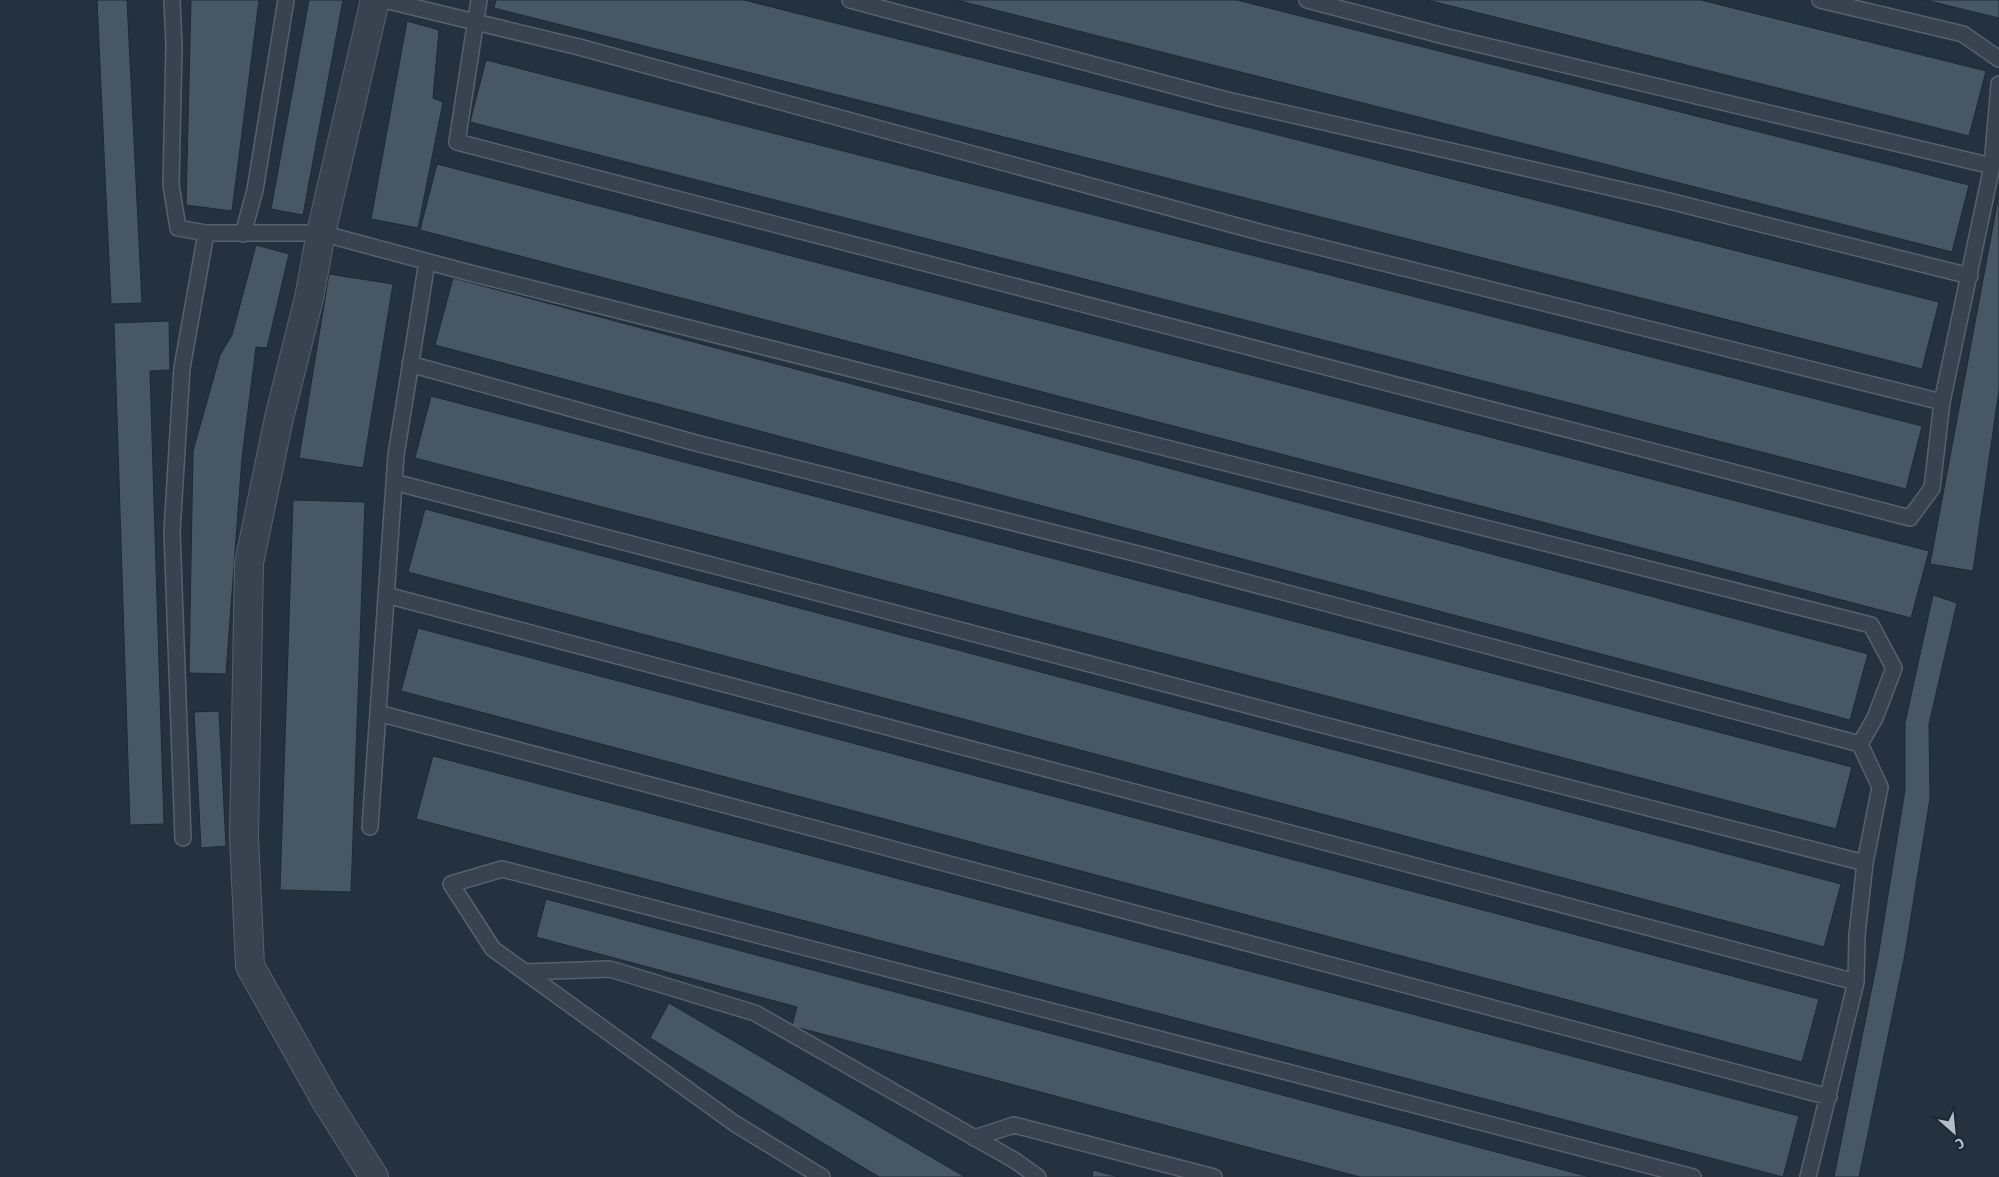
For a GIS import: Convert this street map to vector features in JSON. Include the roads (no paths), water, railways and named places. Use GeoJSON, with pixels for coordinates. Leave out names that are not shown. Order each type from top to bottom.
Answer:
{"type":"FeatureCollection","features":[{"type":"Feature","properties":{"kind":"street"},"geometry":{"type":"LineString","coordinates":[[374,1177],[326,1101],[250,966],[244,838],[249,562],[279,418],[309,298],[321,233],[375,0]]}},
{"type":"Feature","properties":{"kind":"lane"},"geometry":{"type":"LineString","coordinates":[[172,0],[174,45],[171,185],[178,228],[206,233],[321,233],[426,262],[1872,625],[1894,668],[1875,718],[1860,744]]}},
{"type":"Feature","properties":{"kind":"lane"},"geometry":{"type":"LineString","coordinates":[[243,234],[255,190],[286,0]]}},
{"type":"Feature","properties":{"kind":"lane"},"geometry":{"type":"LineString","coordinates":[[384,0],[578,47],[1263,233],[1942,402]]}},
{"type":"Feature","properties":{"kind":"lane"},"geometry":{"type":"LineString","coordinates":[[479,0],[457,142],[1910,518],[1932,488],[1942,402],[1992,166],[1999,84]]}},
{"type":"Feature","properties":{"kind":"lane"},"geometry":{"type":"LineString","coordinates":[[850,0],[1223,99],[1661,199],[1970,276]]}},
{"type":"Feature","properties":{"kind":"lane"},"geometry":{"type":"LineString","coordinates":[[1307,0],[1444,36],[1992,166]]}},
{"type":"Feature","properties":{"kind":"lane"},"geometry":{"type":"LineString","coordinates":[[1820,0],[1962,34],[1999,60]]}},
{"type":"Feature","properties":{"kind":"lane"},"geometry":{"type":"LineString","coordinates":[[184,838],[172,531],[182,368],[206,233]]}},
{"type":"Feature","properties":{"kind":"lane"},"geometry":{"type":"LineString","coordinates":[[370,827],[394,482],[426,262]]}},
{"type":"Feature","properties":{"kind":"lane"},"geometry":{"type":"LineString","coordinates":[[410,364],[696,443],[1154,558],[1860,744]]}},
{"type":"Feature","properties":{"kind":"lane"},"geometry":{"type":"LineString","coordinates":[[394,482],[1346,731],[1865,863]]}},
{"type":"Feature","properties":{"kind":"lane"},"geometry":{"type":"LineString","coordinates":[[386,595],[1856,982]]}},
{"type":"Feature","properties":{"kind":"lane"},"geometry":{"type":"LineString","coordinates":[[378,713],[1829,1097]]}},
{"type":"Feature","properties":{"kind":"lane"},"geometry":{"type":"LineString","coordinates":[[1808,1177],[1856,982],[1857,934],[1865,863],[1880,787],[1860,744]]}},
{"type":"Feature","properties":{"kind":"lane"},"geometry":{"type":"LineString","coordinates":[[822,1177],[734,1123],[493,949],[451,884],[502,869],[1694,1177]]}},
{"type":"Feature","properties":{"kind":"lane"},"geometry":{"type":"LineString","coordinates":[[526,972],[610,970],[755,1013],[1014,1160],[1038,1177]]}},
{"type":"Feature","properties":{"kind":"lane"},"geometry":{"type":"LineString","coordinates":[[974,1138],[1014,1125],[1214,1177]]}}]}
